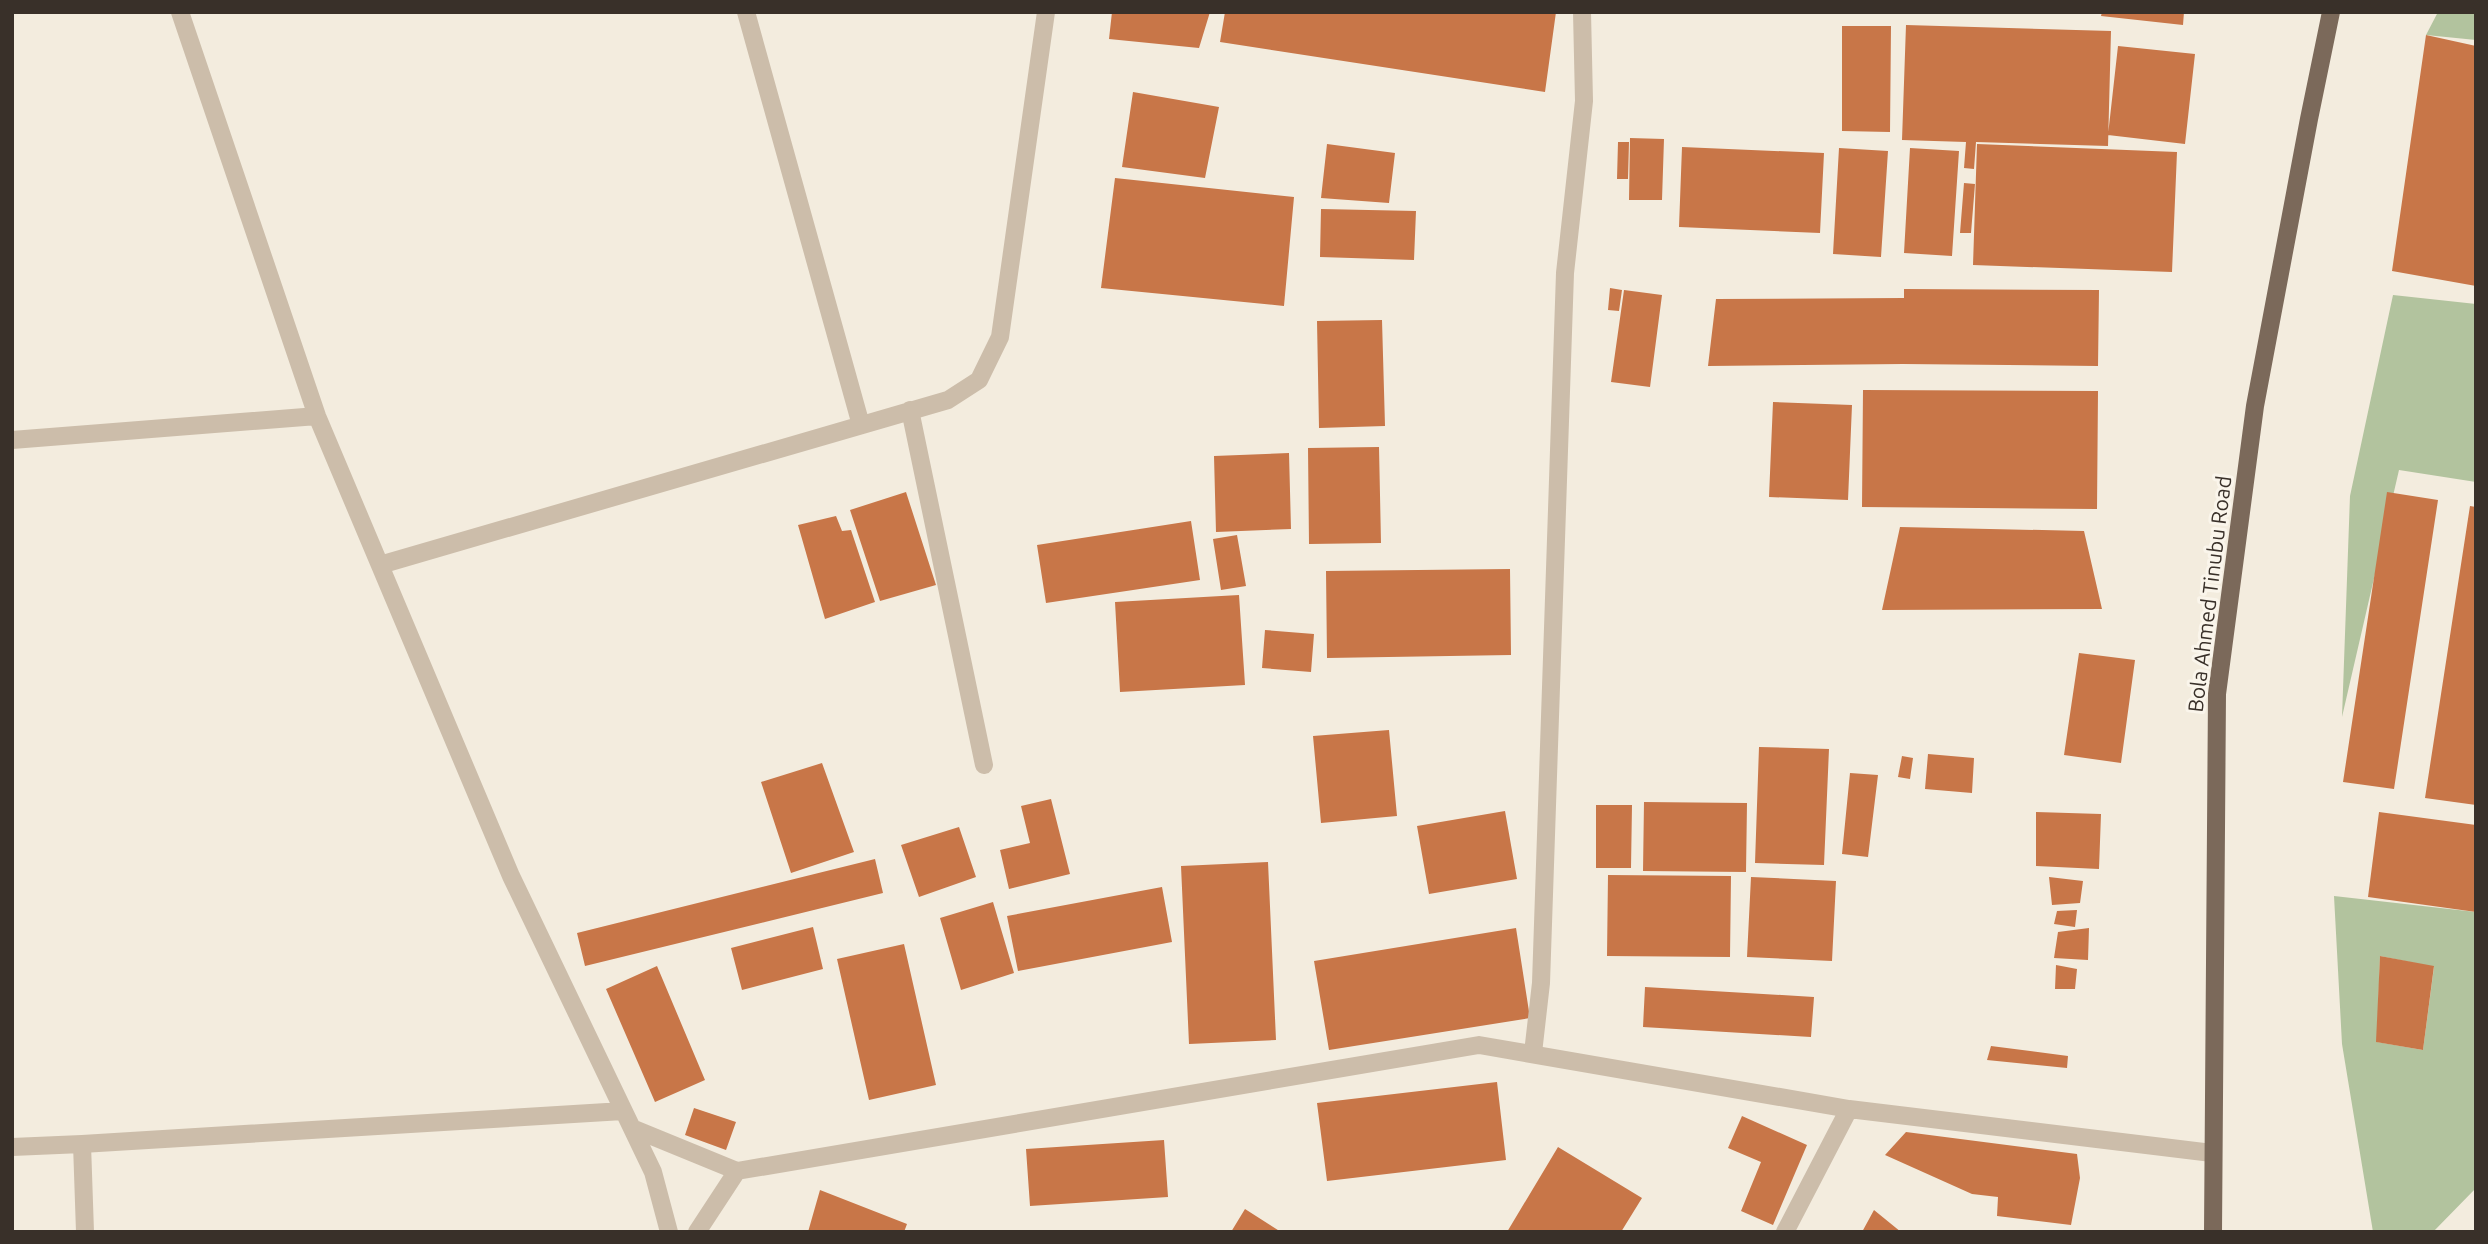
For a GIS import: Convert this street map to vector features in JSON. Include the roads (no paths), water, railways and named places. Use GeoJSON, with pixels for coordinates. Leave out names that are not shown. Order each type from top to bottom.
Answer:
{"type":"FeatureCollection","features":[{"type":"Feature","properties":{"kind":"main road","name":"Bola Ahmed Tinubu Road"},"geometry":{"type":"LineString","coordinates":[[2213,1232],[2217,694],[2255,406],[2331,12]]}},
{"type":"Feature","properties":{"kind":"street"},"geometry":{"type":"LineString","coordinates":[[180,12],[317,416],[511,876],[653,1172],[669,1232]]}},
{"type":"Feature","properties":{"kind":"street"},"geometry":{"type":"LineString","coordinates":[[746,12],[861,425]]}},
{"type":"Feature","properties":{"kind":"street"},"geometry":{"type":"LineString","coordinates":[[380,565],[948,400],[979,380],[1000,337],[1046,12]]}},
{"type":"Feature","properties":{"kind":"street"},"geometry":{"type":"LineString","coordinates":[[1533,1053],[1541,983],[1566,273],[1584,101],[1582,12]]}},
{"type":"Feature","properties":{"kind":"street"},"geometry":{"type":"LineString","coordinates":[[910,410],[984,765]]}},
{"type":"Feature","properties":{"kind":"street"},"geometry":{"type":"LineString","coordinates":[[12,440],[317,416]]}},
{"type":"Feature","properties":{"kind":"street"},"geometry":{"type":"LineString","coordinates":[[632,1128],[737,1171],[1479,1045],[1849,1109],[2212,1153]]}},
{"type":"Feature","properties":{"kind":"street"},"geometry":{"type":"LineString","coordinates":[[1785,1232],[1849,1109]]}},
{"type":"Feature","properties":{"kind":"street"},"geometry":{"type":"LineString","coordinates":[[12,1147],[623,1111]]}},
{"type":"Feature","properties":{"kind":"street"},"geometry":{"type":"LineString","coordinates":[[82,1144],[85,1232]]}},
{"type":"Feature","properties":{"kind":"street"},"geometry":{"type":"LineString","coordinates":[[697,1232],[737,1171]]}}]}
